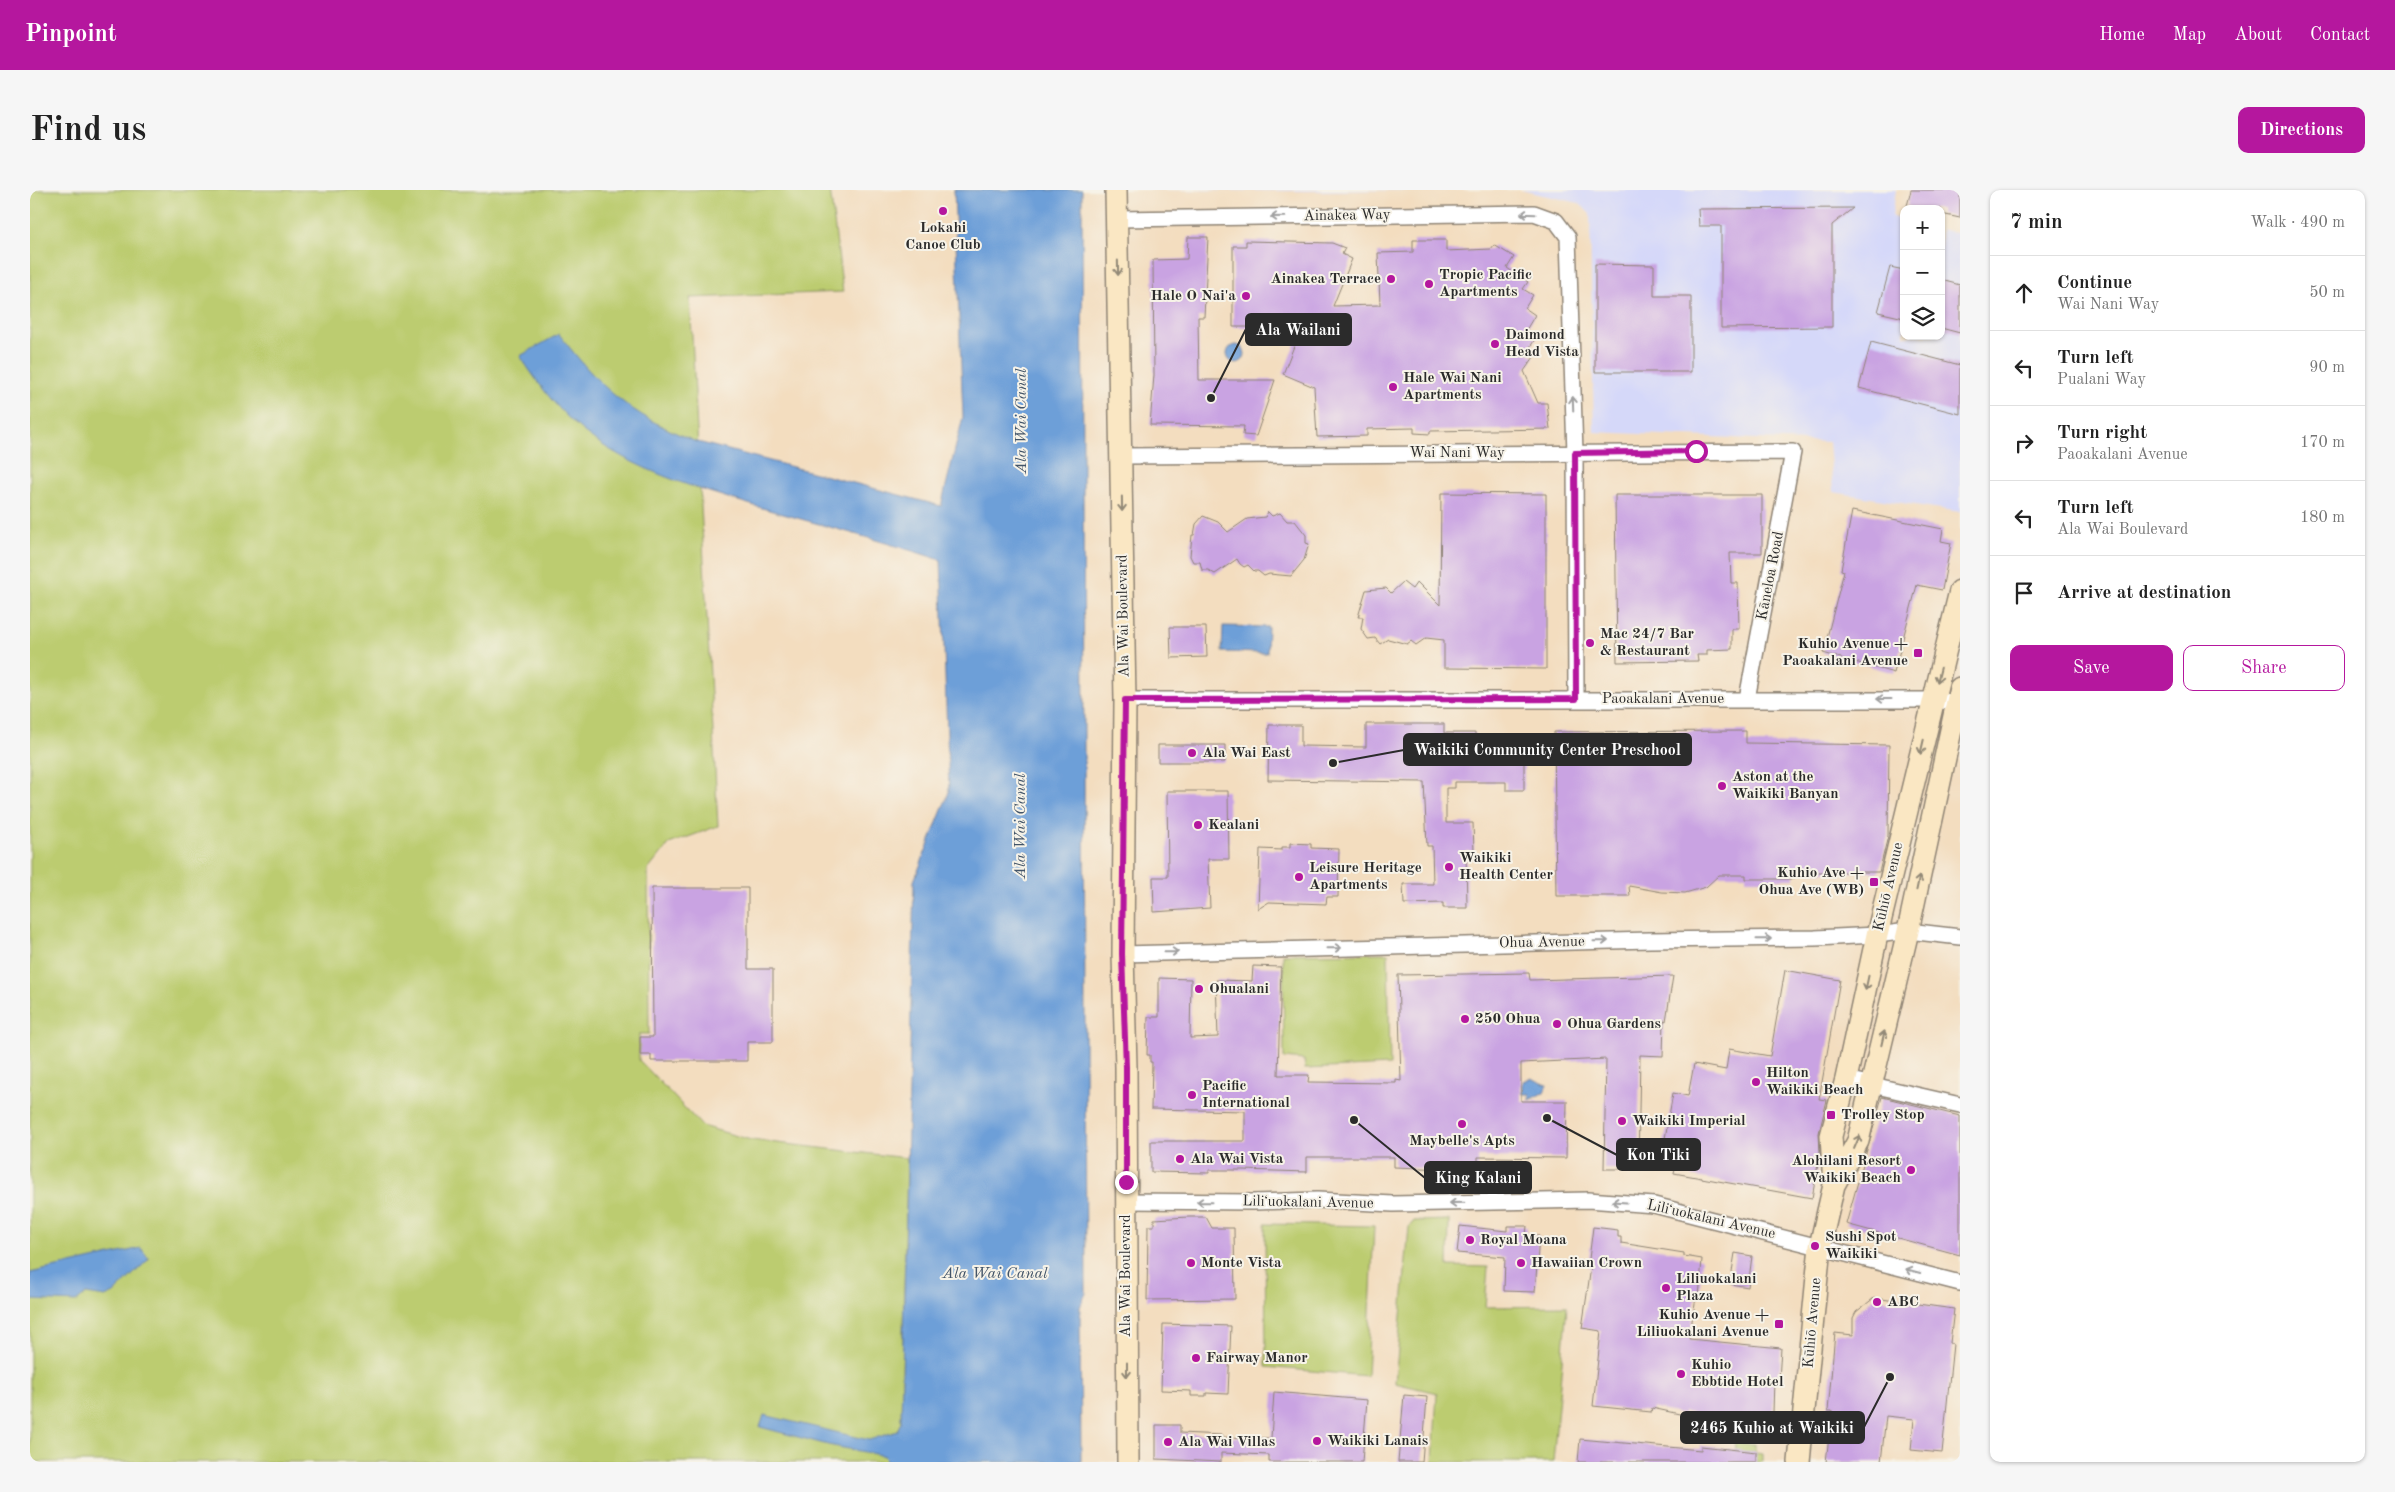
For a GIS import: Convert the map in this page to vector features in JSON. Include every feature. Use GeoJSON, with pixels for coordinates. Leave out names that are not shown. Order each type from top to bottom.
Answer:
{"type":"FeatureCollection","features":[{"type":"Feature","properties":{"kind":"street","name":"Ala Wai Boulevard"},"geometry":{"type":"LineString","coordinates":[[1116,190],[1125,700],[1122,954],[1126,1067],[1128,1462]]}},
{"type":"Feature","properties":{"kind":"street","name":"Ainakea Way"},"geometry":{"type":"LineString","coordinates":[[1117,219],[1534,213],[1556,221],[1568,237],[1575,453]]}},
{"type":"Feature","properties":{"kind":"street","name":"Wai Nani Way"},"geometry":{"type":"LineString","coordinates":[[1121,456],[1794,452]]}},
{"type":"Feature","properties":{"kind":"street","name":"Kāneloa Road"},"geometry":{"type":"LineString","coordinates":[[1747,699],[1794,452]]}},
{"type":"Feature","properties":{"kind":"street"},"geometry":{"type":"LineString","coordinates":[[1575,453],[1576,699]]}},
{"type":"Feature","properties":{"kind":"street","name":"Kūhiō Avenue"},"geometry":{"type":"LineString","coordinates":[[1834,1185],[1831,1136],[1960,590]]}},
{"type":"Feature","properties":{"kind":"street","name":"Paoakalani Avenue"},"geometry":{"type":"LineString","coordinates":[[1125,700],[1933,700],[1959,698]]}},
{"type":"Feature","properties":{"kind":"street","name":"Kūhiō Avenue"},"geometry":{"type":"LineString","coordinates":[[1799,1462],[1820,1246],[1834,1185],[1858,1141],[1908,931],[1959,698]]}},
{"type":"Feature","properties":{"kind":"street","name":"Ohua Avenue"},"geometry":{"type":"LineString","coordinates":[[1122,954],[1878,936],[1908,931],[1960,937]]}},
{"type":"Feature","properties":{"kind":"street"},"geometry":{"type":"LineString","coordinates":[[1846,1079],[1960,1105]]}},
{"type":"Feature","properties":{"kind":"street","name":"Liliʻuokalani Avenue"},"geometry":{"type":"LineString","coordinates":[[1126,1201],[1253,1202],[1317,1200],[1393,1204],[1588,1200],[1654,1205],[1960,1283]]}},
{"type":"Feature","properties":{"kind":"shaded area"},"geometry":{"type":"Polygon","coordinates":[[[1145,190],[1460,190],[1303,191],[1145,190]]]}},
{"type":"Feature","properties":{"kind":"shaded area"},"geometry":{"type":"Polygon","coordinates":[[[1521,190],[1896,190],[1892,217],[1900,219],[1900,340],[1945,340],[1945,230],[1960,234],[1960,512],[1833,492],[1829,442],[1594,432],[1590,214],[1579,203],[1521,190]]]}},
{"type":"Feature","properties":{"kind":"green space"},"geometry":{"type":"Polygon","coordinates":[[[30,190],[830,190],[843,292],[690,298],[718,826],[669,844],[648,870],[649,1034],[639,1034],[639,1060],[702,1126],[751,1140],[907,1158],[901,1422],[886,1456],[886,1462],[30,1462],[30,190]]]}},
{"type":"Feature","properties":{"kind":"green space"},"geometry":{"type":"Polygon","coordinates":[[[1388,953],[1390,1065],[1305,1069],[1304,1060],[1284,1058],[1283,954],[1388,953]]]}},
{"type":"Feature","properties":{"kind":"green space"},"geometry":{"type":"Polygon","coordinates":[[[1449,1220],[1448,1266],[1488,1267],[1485,1307],[1567,1306],[1553,1462],[1433,1462],[1437,1393],[1395,1383],[1409,1227],[1414,1221],[1449,1220]]]}},
{"type":"Feature","properties":{"kind":"green space"},"geometry":{"type":"Polygon","coordinates":[[[1265,1224],[1374,1226],[1367,1376],[1266,1367],[1265,1224]]]}},
{"type":"Feature","properties":{"kind":"green space"},"geometry":{"type":"Polygon","coordinates":[[[1735,1443],[1755,1444],[1755,1453],[1763,1454],[1763,1462],[1734,1462],[1735,1443]]]}},
{"type":"Feature","properties":{"kind":"water","name":"Ala Wai Canal"},"geometry":{"type":"Polygon","coordinates":[[[954,190],[1082,190],[1086,1293],[1080,1307],[1081,1462],[886,1462],[885,1456],[828,1445],[760,1427],[764,1415],[869,1440],[897,1431],[901,1422],[914,881],[949,792],[941,560],[713,493],[672,479],[633,462],[595,440],[573,422],[536,380],[520,356],[559,334],[574,354],[618,398],[634,410],[671,431],[694,441],[941,506],[963,417],[954,190]]]}},
{"type":"Feature","properties":{"kind":"water"},"geometry":{"type":"Polygon","coordinates":[[[1232,345],[1240,345],[1245,350],[1243,361],[1232,363],[1227,358],[1227,350],[1232,345]]]}},
{"type":"Feature","properties":{"kind":"water"},"geometry":{"type":"Polygon","coordinates":[[[1223,626],[1268,627],[1267,653],[1222,652],[1223,626]]]}},
{"type":"Feature","properties":{"kind":"water"},"geometry":{"type":"Polygon","coordinates":[[[1531,1078],[1547,1085],[1544,1092],[1530,1100],[1530,1094],[1523,1094],[1523,1081],[1531,1078]]]}},
{"type":"Feature","properties":{"kind":"water"},"geometry":{"type":"Polygon","coordinates":[[[141,1248],[149,1259],[114,1293],[105,1297],[86,1294],[76,1302],[30,1300],[30,1273],[141,1248]]]}},
{"type":"Feature","properties":{"kind":"building"},"geometry":{"type":"Polygon","coordinates":[[[1911,190],[1960,190],[1960,218],[1945,215],[1945,205],[1907,205],[1911,190]]]}},
{"type":"Feature","properties":{"kind":"building"},"geometry":{"type":"Polygon","coordinates":[[[1853,208],[1832,225],[1832,327],[1721,328],[1721,226],[1699,226],[1698,209],[1853,208]]]}},
{"type":"Feature","properties":{"kind":"building"},"geometry":{"type":"Polygon","coordinates":[[[1188,237],[1208,237],[1204,317],[1198,317],[1199,380],[1275,380],[1256,436],[1243,435],[1244,426],[1150,425],[1154,375],[1153,260],[1187,259],[1188,237]]]}},
{"type":"Feature","properties":{"kind":"building"},"geometry":{"type":"Polygon","coordinates":[[[1413,240],[1446,240],[1446,251],[1491,249],[1494,245],[1514,257],[1507,268],[1528,282],[1523,289],[1533,295],[1525,308],[1535,315],[1526,330],[1537,336],[1527,352],[1534,357],[1524,371],[1538,403],[1547,403],[1550,429],[1430,431],[1430,434],[1414,433],[1414,428],[1367,429],[1367,436],[1317,437],[1314,387],[1283,374],[1300,331],[1272,332],[1272,327],[1233,327],[1233,246],[1246,246],[1246,241],[1332,243],[1345,248],[1342,254],[1352,259],[1333,306],[1380,305],[1378,253],[1413,252],[1413,240]]]}},
{"type":"Feature","properties":{"kind":"building"},"geometry":{"type":"Polygon","coordinates":[[[1595,264],[1654,265],[1654,296],[1691,296],[1691,372],[1595,372],[1595,264]]]}},
{"type":"Feature","properties":{"kind":"building"},"geometry":{"type":"Polygon","coordinates":[[[1890,267],[1900,269],[1900,317],[1878,312],[1890,267]]]}},
{"type":"Feature","properties":{"kind":"building"},"geometry":{"type":"Polygon","coordinates":[[[1945,281],[1960,285],[1960,333],[1945,329],[1945,281]]]}},
{"type":"Feature","properties":{"kind":"building"},"geometry":{"type":"Polygon","coordinates":[[[1871,342],[1960,365],[1960,414],[1859,388],[1871,342]]]}},
{"type":"Feature","properties":{"kind":"building"},"geometry":{"type":"Polygon","coordinates":[[[1441,493],[1546,494],[1546,669],[1444,668],[1444,640],[1426,638],[1416,645],[1411,641],[1407,644],[1388,639],[1380,644],[1375,638],[1368,639],[1361,629],[1363,617],[1358,617],[1366,590],[1386,588],[1391,593],[1403,582],[1412,589],[1417,582],[1440,605],[1441,493]]]}},
{"type":"Feature","properties":{"kind":"building"},"geometry":{"type":"Polygon","coordinates":[[[1615,495],[1762,495],[1762,553],[1730,553],[1731,583],[1738,583],[1739,629],[1732,629],[1732,649],[1707,650],[1707,655],[1697,655],[1698,661],[1617,662],[1615,495]]]}},
{"type":"Feature","properties":{"kind":"building"},"geometry":{"type":"Polygon","coordinates":[[[1852,511],[1943,529],[1941,541],[1951,543],[1942,590],[1917,585],[1894,673],[1823,653],[1844,571],[1841,570],[1852,511]]]}},
{"type":"Feature","properties":{"kind":"building"},"geometry":{"type":"Polygon","coordinates":[[[1268,512],[1272,516],[1280,513],[1287,521],[1295,521],[1306,535],[1306,543],[1309,544],[1304,560],[1291,576],[1269,574],[1264,576],[1258,571],[1254,571],[1248,565],[1244,567],[1237,559],[1215,574],[1208,570],[1202,570],[1200,562],[1193,562],[1190,556],[1192,535],[1194,535],[1196,524],[1203,516],[1218,522],[1228,532],[1247,519],[1265,517],[1268,512]]]}},
{"type":"Feature","properties":{"kind":"building"},"geometry":{"type":"Polygon","coordinates":[[[1170,627],[1206,627],[1207,657],[1171,658],[1170,627]]]}},
{"type":"Feature","properties":{"kind":"building"},"geometry":{"type":"Polygon","coordinates":[[[1366,724],[1444,724],[1444,733],[1475,733],[1475,748],[1524,748],[1524,790],[1506,790],[1506,782],[1455,782],[1455,788],[1446,788],[1446,823],[1473,823],[1474,851],[1466,851],[1467,908],[1443,908],[1443,903],[1404,904],[1403,884],[1433,884],[1432,846],[1427,846],[1424,782],[1268,780],[1269,725],[1301,725],[1301,746],[1366,747],[1366,724]]]}},
{"type":"Feature","properties":{"kind":"building","name":"Aston at the Waikiki Banyan"},"geometry":{"type":"Polygon","coordinates":[[[1746,731],[1746,743],[1889,745],[1888,836],[1879,872],[1794,872],[1794,879],[1746,879],[1746,875],[1719,875],[1706,887],[1685,893],[1662,892],[1629,886],[1630,896],[1556,896],[1554,732],[1746,731]]]}},
{"type":"Feature","properties":{"kind":"building","name":"Ala Wai East"},"geometry":{"type":"Polygon","coordinates":[[[1158,745],[1225,745],[1225,762],[1158,762],[1158,745]]]}},
{"type":"Feature","properties":{"kind":"building","name":"Kealani"},"geometry":{"type":"Polygon","coordinates":[[[1167,791],[1228,791],[1229,859],[1208,859],[1210,908],[1154,912],[1153,877],[1168,877],[1167,791]]]}},
{"type":"Feature","properties":{"kind":"building","name":"Leisure Heritage Apartments"},"geometry":{"type":"Polygon","coordinates":[[[1290,843],[1311,844],[1311,848],[1339,849],[1338,897],[1327,897],[1326,904],[1269,902],[1258,909],[1260,849],[1282,850],[1282,847],[1290,847],[1290,843]]]}},
{"type":"Feature","properties":{"kind":"building"},"geometry":{"type":"Polygon","coordinates":[[[652,888],[748,888],[748,969],[773,969],[773,1042],[747,1042],[747,1061],[651,1061],[651,1055],[640,1055],[640,1037],[653,1037],[652,888]]]}},
{"type":"Feature","properties":{"kind":"building"},"geometry":{"type":"Polygon","coordinates":[[[1253,966],[1281,967],[1278,1075],[1309,1075],[1308,1082],[1396,1083],[1396,1080],[1401,1081],[1398,975],[1529,973],[1530,980],[1673,976],[1666,1021],[1664,1020],[1663,1056],[1640,1055],[1638,1169],[1604,1169],[1606,1059],[1521,1063],[1521,1101],[1567,1101],[1566,1158],[1478,1157],[1478,1173],[1448,1173],[1448,1169],[1394,1167],[1394,1157],[1307,1157],[1307,1172],[1209,1170],[1209,1173],[1151,1172],[1151,1141],[1245,1141],[1245,1111],[1151,1109],[1152,1062],[1150,1062],[1150,1055],[1147,1055],[1148,1017],[1159,1017],[1159,978],[1191,979],[1190,1038],[1218,1037],[1216,980],[1252,981],[1253,966]]]}},
{"type":"Feature","properties":{"kind":"building","name":"Hilton Waikiki Beach"},"geometry":{"type":"Polygon","coordinates":[[[1785,970],[1840,980],[1819,1099],[1827,1100],[1819,1133],[1820,1153],[1812,1198],[1674,1173],[1678,1153],[1663,1150],[1673,1093],[1688,1096],[1694,1064],[1726,1070],[1729,1049],[1770,1056],[1785,970]]]}},
{"type":"Feature","properties":{"kind":"building","name":"Alohilani Resort Waikiki Beach"},"geometry":{"type":"Polygon","coordinates":[[[1882,1097],[1960,1116],[1960,1255],[1846,1224],[1882,1097]]]}},
{"type":"Feature","properties":{"kind":"building","name":"Monte Vista"},"geometry":{"type":"Polygon","coordinates":[[[1206,1217],[1212,1228],[1234,1228],[1235,1299],[1147,1300],[1148,1226],[1154,1226],[1154,1219],[1206,1217]]]}},
{"type":"Feature","properties":{"kind":"building","name":"Hawaiian Crown"},"geometry":{"type":"Polygon","coordinates":[[[1460,1226],[1507,1231],[1507,1226],[1527,1226],[1526,1235],[1539,1236],[1535,1292],[1504,1291],[1505,1257],[1457,1253],[1460,1226]]]}},
{"type":"Feature","properties":{"kind":"building"},"geometry":{"type":"Polygon","coordinates":[[[1593,1227],[1618,1230],[1618,1237],[1621,1237],[1621,1243],[1684,1253],[1684,1256],[1702,1259],[1699,1298],[1696,1297],[1689,1339],[1781,1348],[1779,1380],[1774,1379],[1773,1413],[1769,1417],[1761,1420],[1684,1412],[1684,1415],[1652,1408],[1651,1412],[1593,1406],[1601,1331],[1582,1328],[1591,1267],[1588,1267],[1593,1227]]]}},
{"type":"Feature","properties":{"kind":"building"},"geometry":{"type":"Polygon","coordinates":[[[1735,1253],[1752,1256],[1748,1287],[1730,1284],[1735,1253]]]}},
{"type":"Feature","properties":{"kind":"building"},"geometry":{"type":"Polygon","coordinates":[[[1874,1298],[1954,1309],[1950,1343],[1953,1344],[1942,1453],[1911,1450],[1914,1419],[1886,1416],[1881,1462],[1826,1462],[1832,1411],[1828,1411],[1835,1333],[1853,1335],[1853,1318],[1856,1312],[1874,1298]]]}},
{"type":"Feature","properties":{"kind":"building","name":"Fairway Manor"},"geometry":{"type":"Polygon","coordinates":[[[1163,1324],[1231,1326],[1228,1394],[1206,1393],[1206,1396],[1191,1396],[1191,1391],[1161,1390],[1163,1324]]]}},
{"type":"Feature","properties":{"kind":"building","name":"Waikiki Lanais"},"geometry":{"type":"Polygon","coordinates":[[[1274,1392],[1367,1400],[1362,1462],[1269,1462],[1269,1455],[1221,1453],[1221,1462],[1156,1459],[1156,1425],[1180,1425],[1180,1433],[1222,1435],[1222,1437],[1271,1438],[1274,1392]]]}},
{"type":"Feature","properties":{"kind":"building"},"geometry":{"type":"Polygon","coordinates":[[[1404,1395],[1427,1397],[1422,1462],[1398,1462],[1404,1395]]]}},
{"type":"Feature","properties":{"kind":"building"},"geometry":{"type":"Polygon","coordinates":[[[1580,1439],[1701,1450],[1701,1446],[1756,1452],[1756,1462],[1578,1462],[1580,1439]]]}},
{"type":"Feature","properties":{"kind":"place","name":"Lokahi Canoe Club"},"geometry":{"type":"Point","coordinates":[943,211]}},
{"type":"Feature","properties":{"kind":"place","name":"Ainakea Terrace"},"geometry":{"type":"Point","coordinates":[1391,279]}},
{"type":"Feature","properties":{"kind":"place","name":"Tropic Pacific Apartments"},"geometry":{"type":"Point","coordinates":[1429,284]}},
{"type":"Feature","properties":{"kind":"place","name":"Hale O Nai'a"},"geometry":{"type":"Point","coordinates":[1246,296]}},
{"type":"Feature","properties":{"kind":"place","name":"Daimond Head Vista"},"geometry":{"type":"Point","coordinates":[1495,344]}},
{"type":"Feature","properties":{"kind":"place","name":"Hale Wai Nani Apartments"},"geometry":{"type":"Point","coordinates":[1393,387]}},
{"type":"Feature","properties":{"kind":"place","name":"Ala Wailani"},"geometry":{"type":"Point","coordinates":[1211,398]}},
{"type":"Feature","properties":{"kind":"place","name":"Mac 24/7 Bar & Restaurant"},"geometry":{"type":"Point","coordinates":[1590,643]}},
{"type":"Feature","properties":{"kind":"place","name":"Kuhio Avenue + Paoakalani Avenue"},"geometry":{"type":"Point","coordinates":[1918,653]}},
{"type":"Feature","properties":{"kind":"place","name":"Ala Wai East"},"geometry":{"type":"Point","coordinates":[1192,753]}},
{"type":"Feature","properties":{"kind":"place","name":"Waikiki Community Center Preschool"},"geometry":{"type":"Point","coordinates":[1333,763]}},
{"type":"Feature","properties":{"kind":"place","name":"Aston at the Waikiki Banyan"},"geometry":{"type":"Point","coordinates":[1722,786]}},
{"type":"Feature","properties":{"kind":"place","name":"Kealani"},"geometry":{"type":"Point","coordinates":[1198,825]}},
{"type":"Feature","properties":{"kind":"place","name":"Waikiki Health Center"},"geometry":{"type":"Point","coordinates":[1449,867]}},
{"type":"Feature","properties":{"kind":"place","name":"Leisure Heritage Apartments"},"geometry":{"type":"Point","coordinates":[1299,877]}},
{"type":"Feature","properties":{"kind":"place","name":"Kuhio Ave + Ohua Ave (WB)"},"geometry":{"type":"Point","coordinates":[1874,882]}},
{"type":"Feature","properties":{"kind":"place","name":"Ohualani"},"geometry":{"type":"Point","coordinates":[1199,989]}},
{"type":"Feature","properties":{"kind":"place","name":"250 Ohua"},"geometry":{"type":"Point","coordinates":[1465,1019]}},
{"type":"Feature","properties":{"kind":"place","name":"Ohua Gardens"},"geometry":{"type":"Point","coordinates":[1557,1024]}},
{"type":"Feature","properties":{"kind":"place","name":"Hilton Waikiki Beach"},"geometry":{"type":"Point","coordinates":[1756,1082]}},
{"type":"Feature","properties":{"kind":"place","name":"Pacific International"},"geometry":{"type":"Point","coordinates":[1192,1095]}},
{"type":"Feature","properties":{"kind":"place","name":"Trolley Stop"},"geometry":{"type":"Point","coordinates":[1831,1115]}},
{"type":"Feature","properties":{"kind":"place","name":"Kon Tiki"},"geometry":{"type":"Point","coordinates":[1547,1118]}},
{"type":"Feature","properties":{"kind":"place","name":"King Kalani"},"geometry":{"type":"Point","coordinates":[1354,1120]}},
{"type":"Feature","properties":{"kind":"place","name":"Waikiki Imperial"},"geometry":{"type":"Point","coordinates":[1622,1121]}},
{"type":"Feature","properties":{"kind":"place","name":"Maybelle's Apts"},"geometry":{"type":"Point","coordinates":[1462,1124]}},
{"type":"Feature","properties":{"kind":"place","name":"Ala Wai Vista"},"geometry":{"type":"Point","coordinates":[1180,1159]}},
{"type":"Feature","properties":{"kind":"place","name":"Alohilani Resort Waikiki Beach"},"geometry":{"type":"Point","coordinates":[1911,1170]}},
{"type":"Feature","properties":{"kind":"place","name":"Royal Moana"},"geometry":{"type":"Point","coordinates":[1470,1240]}},
{"type":"Feature","properties":{"kind":"place","name":"Sushi Spot Waikiki"},"geometry":{"type":"Point","coordinates":[1815,1246]}},
{"type":"Feature","properties":{"kind":"place","name":"Monte Vista"},"geometry":{"type":"Point","coordinates":[1191,1263]}},
{"type":"Feature","properties":{"kind":"place","name":"Hawaiian Crown"},"geometry":{"type":"Point","coordinates":[1521,1263]}},
{"type":"Feature","properties":{"kind":"place","name":"Liliuokalani Plaza"},"geometry":{"type":"Point","coordinates":[1666,1288]}},
{"type":"Feature","properties":{"kind":"place","name":"ABC"},"geometry":{"type":"Point","coordinates":[1877,1302]}},
{"type":"Feature","properties":{"kind":"place","name":"Kuhio Avenue + Liliuokalani Avenue"},"geometry":{"type":"Point","coordinates":[1779,1324]}},
{"type":"Feature","properties":{"kind":"place","name":"Fairway Manor"},"geometry":{"type":"Point","coordinates":[1196,1358]}},
{"type":"Feature","properties":{"kind":"place","name":"Kuhio Ebbtide Hotel"},"geometry":{"type":"Point","coordinates":[1681,1374]}},
{"type":"Feature","properties":{"kind":"place","name":"2465 Kuhio at Waikiki"},"geometry":{"type":"Point","coordinates":[1890,1377]}},
{"type":"Feature","properties":{"kind":"place","name":"Waikiki Lanais"},"geometry":{"type":"Point","coordinates":[1317,1441]}},
{"type":"Feature","properties":{"kind":"place","name":"Ala Wai Villas"},"geometry":{"type":"Point","coordinates":[1168,1442]}},
{"type":"Feature","properties":{"kind":"route"},"geometry":{"type":"LineString","coordinates":[[1126,1182],[1126,1067],[1122,954],[1125,700],[1576,699],[1575,453],[1696,451]]}}]}
